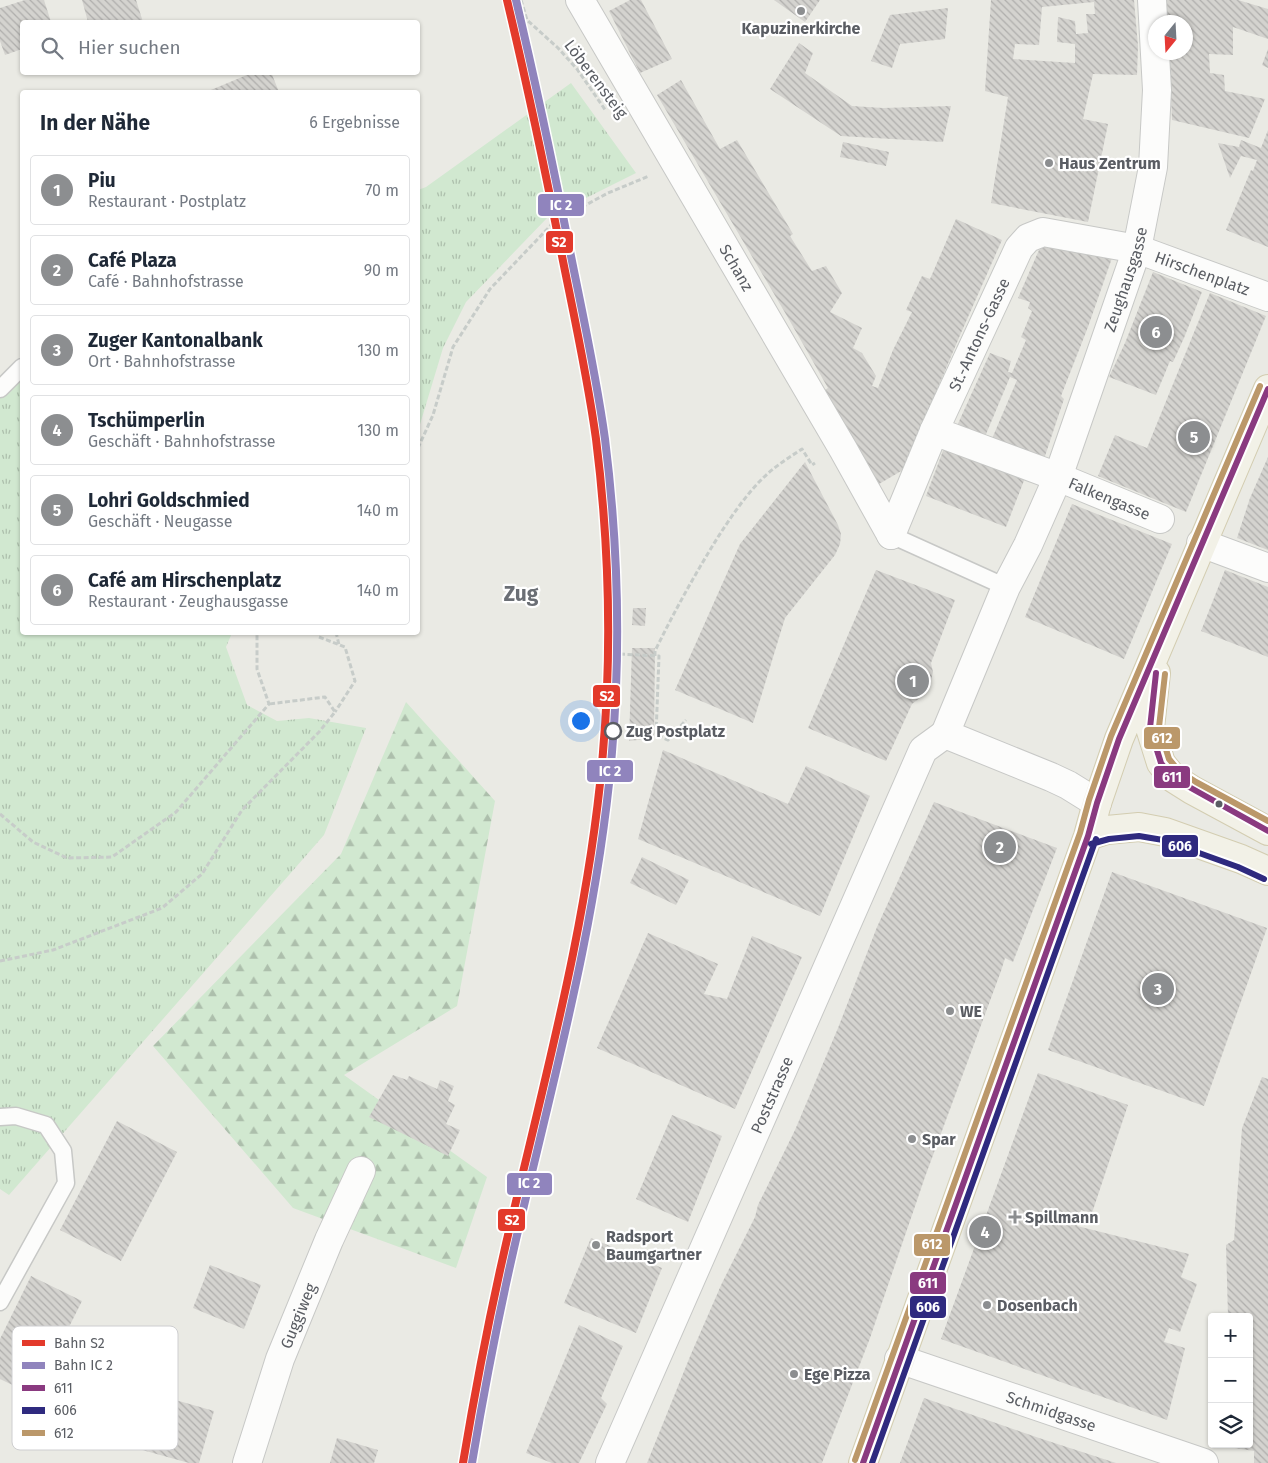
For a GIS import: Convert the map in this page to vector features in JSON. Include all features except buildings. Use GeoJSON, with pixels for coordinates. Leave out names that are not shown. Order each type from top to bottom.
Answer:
{"type":"FeatureCollection","features":[{"type":"Feature","properties":{"kind":"main road"},"geometry":{"type":"LineString","coordinates":[[863,1463],[1088,836],[1119,739],[1268,389]]}},
{"type":"Feature","properties":{"kind":"main road"},"geometry":{"type":"LineString","coordinates":[[1163,635],[1154,685],[1150,728],[1161,763],[1173,778],[1192,790],[1268,830]]}},
{"type":"Feature","properties":{"kind":"main road"},"geometry":{"type":"LineString","coordinates":[[1088,836],[1107,830],[1139,827],[1165,832],[1241,859],[1268,871]]}},
{"type":"Feature","properties":{"kind":"street","name":"Schanz"},"geometry":{"type":"LineString","coordinates":[[580,0],[843,449],[891,536]]}},
{"type":"Feature","properties":{"kind":"street","name":"Zeughausgasse"},"geometry":{"type":"LineString","coordinates":[[945,734],[1006,587],[1028,546],[1058,477],[1137,249],[1153,167],[1156,90],[1152,0]]}},
{"type":"Feature","properties":{"kind":"street","name":"St.-Antons-Gasse"},"geometry":{"type":"LineString","coordinates":[[891,536],[934,431],[1019,248],[1028,238],[1043,232],[1137,249]]}},
{"type":"Feature","properties":{"kind":"street","name":"Hirschenplatz"},"geometry":{"type":"LineString","coordinates":[[1137,249],[1268,297]]}},
{"type":"Feature","properties":{"kind":"street"},"geometry":{"type":"LineString","coordinates":[[934,431],[1058,477]]}},
{"type":"Feature","properties":{"kind":"street","name":"Falkengasse"},"geometry":{"type":"LineString","coordinates":[[1058,477],[1160,519]]}},
{"type":"Feature","properties":{"kind":"street"},"geometry":{"type":"LineString","coordinates":[[1202,543],[1268,568]]}},
{"type":"Feature","properties":{"kind":"street"},"geometry":{"type":"LineString","coordinates":[[945,734],[1068,785],[1097,803]]}},
{"type":"Feature","properties":{"kind":"street","name":"Poststrasse"},"geometry":{"type":"LineString","coordinates":[[610,1463],[923,750],[945,734]]}},
{"type":"Feature","properties":{"kind":"street","name":"Guggiweg"},"geometry":{"type":"LineString","coordinates":[[247,1463],[280,1359],[329,1240],[361,1171]]}},
{"type":"Feature","properties":{"kind":"street","name":"Schmidgasse"},"geometry":{"type":"LineString","coordinates":[[900,1359],[1204,1463]]}},
{"type":"Feature","properties":{"kind":"lane"},"geometry":{"type":"LineString","coordinates":[[0,389],[20,369]]}},
{"type":"Feature","properties":{"kind":"lane"},"geometry":{"type":"LineString","coordinates":[[891,536],[1006,587]]}},
{"type":"Feature","properties":{"kind":"lane"},"geometry":{"type":"LineString","coordinates":[[0,1117],[16,1116],[46,1125],[64,1150],[66,1183],[0,1302]]}},
{"type":"Feature","properties":{"kind":"path","name":"Löberensteig"},"geometry":{"type":"LineString","coordinates":[[521,0],[527,20],[558,48],[577,69],[612,118]]}},
{"type":"Feature","properties":{"kind":"path"},"geometry":{"type":"LineString","coordinates":[[420,444],[433,415],[453,347],[490,289],[554,222],[608,193],[652,175],[646,167]]}},
{"type":"Feature","properties":{"kind":"path"},"geometry":{"type":"LineString","coordinates":[[639,180],[642,187]]}},
{"type":"Feature","properties":{"kind":"path"},"geometry":{"type":"LineString","coordinates":[[655,656],[655,651],[688,586],[744,499],[762,479],[802,449],[812,465],[816,462]]}},
{"type":"Feature","properties":{"kind":"path"},"geometry":{"type":"LineString","coordinates":[[257,635],[257,669],[269,704]]}},
{"type":"Feature","properties":{"kind":"path"},"geometry":{"type":"LineString","coordinates":[[337,635],[339,645]]}},
{"type":"Feature","properties":{"kind":"path"},"geometry":{"type":"LineString","coordinates":[[0,962],[53,950],[162,908],[202,874],[242,810],[319,732],[335,712],[355,680],[345,647],[318,636]]}},
{"type":"Feature","properties":{"kind":"path"},"geometry":{"type":"LineString","coordinates":[[620,654],[659,656],[656,735],[668,740],[686,720]]}},
{"type":"Feature","properties":{"kind":"path"},"geometry":{"type":"LineString","coordinates":[[0,814],[33,842],[67,858],[112,857],[176,812],[269,704],[325,697],[335,712]]}},
{"type":"Feature","properties":{"kind":"green space"},"geometry":{"type":"Polygon","coordinates":[[[571,83],[636,173],[548,217],[466,302],[443,348],[420,424],[420,189],[426,187],[571,83]]]}},
{"type":"Feature","properties":{"kind":"green space"},"geometry":{"type":"Polygon","coordinates":[[[20,370],[20,635],[231,635],[226,647],[247,705],[277,721],[309,718],[366,728],[324,835],[9,1195],[0,1189],[0,390],[20,370]]]}},
{"type":"Feature","properties":{"kind":"green space"},"geometry":{"type":"Polygon","coordinates":[[[406,702],[495,801],[457,1006],[344,1075],[487,1177],[456,1268],[293,1208],[153,1046],[341,854],[406,702]]]}},
{"type":"Feature","properties":{"kind":"rail line","name":"S2"},"geometry":{"type":"LineString","coordinates":[[463,1463],[499,1276],[567,985],[589,869],[603,752],[608,674],[608,595],[604,517],[596,439],[579,340],[547,180],[507,0]]}},
{"type":"Feature","properties":{"kind":"transit line"},"geometry":{"type":"LineString","coordinates":[[472,1463],[508,1276],[576,985],[598,869],[612,752],[617,674],[617,595],[613,517],[605,439],[588,340],[556,180],[516,0]]}},
{"type":"Feature","properties":{"kind":"transit line","name":"612"},"geometry":{"type":"LineString","coordinates":[[855,1460],[1080,833],[1111,736],[1260,386]]}},
{"type":"Feature","properties":{"kind":"transit line","name":"611"},"geometry":{"type":"LineString","coordinates":[[863,1463],[1088,836],[1119,739],[1268,389]]}},
{"type":"Feature","properties":{"kind":"transit line","name":"611"},"geometry":{"type":"LineString","coordinates":[[1156,673],[1150,728],[1161,763],[1173,778],[1268,831]]}},
{"type":"Feature","properties":{"kind":"transit line","name":"612"},"geometry":{"type":"LineString","coordinates":[[1165,674],[1159,727],[1169,759],[1179,771],[1196,782],[1268,821]]}},
{"type":"Feature","properties":{"kind":"transit line","name":"606"},"geometry":{"type":"LineString","coordinates":[[1091,844],[1109,839],[1139,836],[1163,840],[1238,867],[1264,879]]}},
{"type":"Feature","properties":{"kind":"transit line","name":"606"},"geometry":{"type":"LineString","coordinates":[[872,1463],[1096,839]]}},
{"type":"Feature","properties":{"kind":"place","name":"Kapuzinerkirche"},"geometry":{"type":"Point","coordinates":[801,11]}},
{"type":"Feature","properties":{"kind":"place","name":"Haus Zentrum"},"geometry":{"type":"Point","coordinates":[1049,163]}},
{"type":"Feature","properties":{"kind":"place","name":"Café am Hirschenplatz"},"geometry":{"type":"Point","coordinates":[1156,332]}},
{"type":"Feature","properties":{"kind":"place","name":"Lohri Goldschmied"},"geometry":{"type":"Point","coordinates":[1194,437]}},
{"type":"Feature","properties":{"kind":"place","name":"Piu"},"geometry":{"type":"Point","coordinates":[913,681]}},
{"type":"Feature","properties":{"kind":"place","name":"Zug Postplatz"},"geometry":{"type":"Point","coordinates":[613,731]}},
{"type":"Feature","properties":{"kind":"place","name":"Café Plaza"},"geometry":{"type":"Point","coordinates":[1000,847]}},
{"type":"Feature","properties":{"kind":"place","name":"Zuger Kantonalbank"},"geometry":{"type":"Point","coordinates":[1158,989]}},
{"type":"Feature","properties":{"kind":"place","name":"WE"},"geometry":{"type":"Point","coordinates":[950,1011]}},
{"type":"Feature","properties":{"kind":"place","name":"Spar"},"geometry":{"type":"Point","coordinates":[912,1139]}},
{"type":"Feature","properties":{"kind":"place","name":"Spillmann"},"geometry":{"type":"Point","coordinates":[1015,1217]}},
{"type":"Feature","properties":{"kind":"place","name":"Tschümperlin"},"geometry":{"type":"Point","coordinates":[985,1232]}},
{"type":"Feature","properties":{"kind":"place","name":"Radsport Baumgartner"},"geometry":{"type":"Point","coordinates":[596,1245]}},
{"type":"Feature","properties":{"kind":"place","name":"Dosenbach"},"geometry":{"type":"Point","coordinates":[987,1305]}},
{"type":"Feature","properties":{"kind":"place","name":"Ege Pizza"},"geometry":{"type":"Point","coordinates":[794,1374]}},
{"type":"Feature","properties":{"kind":"district","name":"Zug"},"geometry":{"type":"Point","coordinates":[521,594]}}]}
